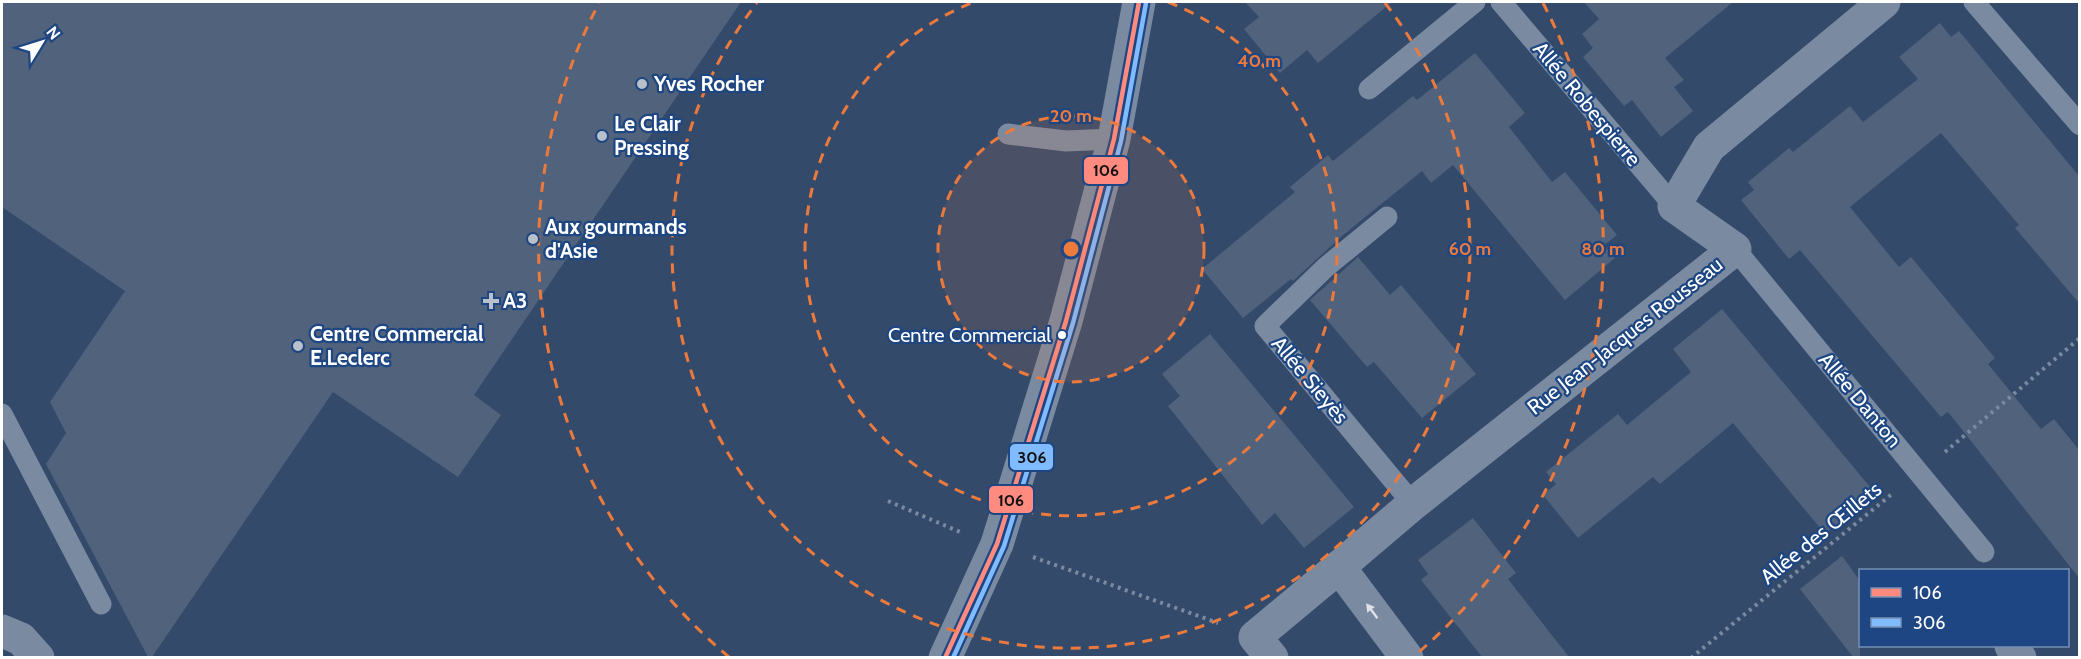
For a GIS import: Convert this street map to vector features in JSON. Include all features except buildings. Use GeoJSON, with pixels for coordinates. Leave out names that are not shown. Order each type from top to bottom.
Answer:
{"type":"FeatureCollection","features":[{"type":"Feature","properties":{"kind":"street"},"geometry":{"type":"LineString","coordinates":[[945,657],[997,544],[1066,321],[1114,139],[1139,2]]}},
{"type":"Feature","properties":{"kind":"street"},"geometry":{"type":"LineString","coordinates":[[1674,206],[1709,147],[1884,2]]}},
{"type":"Feature","properties":{"kind":"street","name":"Rue Jean-Jacques Rousseau"},"geometry":{"type":"LineString","coordinates":[[1263,647],[1340,567],[1413,504],[1735,249],[1674,206]]}},
{"type":"Feature","properties":{"kind":"street"},"geometry":{"type":"LineString","coordinates":[[1340,567],[1407,657]]}},
{"type":"Feature","properties":{"kind":"street"},"geometry":{"type":"LineString","coordinates":[[2,631],[21,639],[38,657]]}},
{"type":"Feature","properties":{"kind":"lane"},"geometry":{"type":"LineString","coordinates":[[1369,89],[1475,2]]}},
{"type":"Feature","properties":{"kind":"lane"},"geometry":{"type":"LineString","coordinates":[[1974,2],[2079,125]]}},
{"type":"Feature","properties":{"kind":"lane","name":"Allée Robespierre"},"geometry":{"type":"LineString","coordinates":[[1504,3],[1674,206]]}},
{"type":"Feature","properties":{"kind":"lane"},"geometry":{"type":"LineString","coordinates":[[1008,134],[1066,141],[1114,139]]}},
{"type":"Feature","properties":{"kind":"lane","name":"Allée Sieyès"},"geometry":{"type":"LineString","coordinates":[[1387,217],[1326,267],[1265,326],[1413,504]]}},
{"type":"Feature","properties":{"kind":"lane","name":"Allée Danton"},"geometry":{"type":"LineString","coordinates":[[1735,249],[1984,552]]}},
{"type":"Feature","properties":{"kind":"lane"},"geometry":{"type":"LineString","coordinates":[[2,414],[101,604]]}},
{"type":"Feature","properties":{"kind":"path","name":"Allée des Œillets"},"geometry":{"type":"LineString","coordinates":[[1691,657],[1919,472],[2079,338]]}},
{"type":"Feature","properties":{"kind":"path"},"geometry":{"type":"LineString","coordinates":[[888,501],[1263,647]]}},
{"type":"Feature","properties":{"kind":"transit line","name":"106"},"geometry":{"type":"LineString","coordinates":[[945,658],[997,544],[1066,321],[1114,139],[1139,2]]}},
{"type":"Feature","properties":{"kind":"transit line","name":"306"},"geometry":{"type":"LineString","coordinates":[[953,658],[1004,546],[1073,323],[1121,141],[1146,3]]}},
{"type":"Feature","properties":{"kind":"place","name":"Yves Rocher"},"geometry":{"type":"Point","coordinates":[642,84]}},
{"type":"Feature","properties":{"kind":"place","name":"Le Clair Pressing"},"geometry":{"type":"Point","coordinates":[602,136]}},
{"type":"Feature","properties":{"kind":"place","name":"Aux gourmands d'Asie"},"geometry":{"type":"Point","coordinates":[533,239]}},
{"type":"Feature","properties":{"kind":"place","name":"A3"},"geometry":{"type":"Point","coordinates":[491,301]}},
{"type":"Feature","properties":{"kind":"place","name":"Centre Commercial"},"geometry":{"type":"Point","coordinates":[1062,335]}},
{"type":"Feature","properties":{"kind":"place","name":"Centre Commercial E.Leclerc"},"geometry":{"type":"Point","coordinates":[298,346]}}]}
